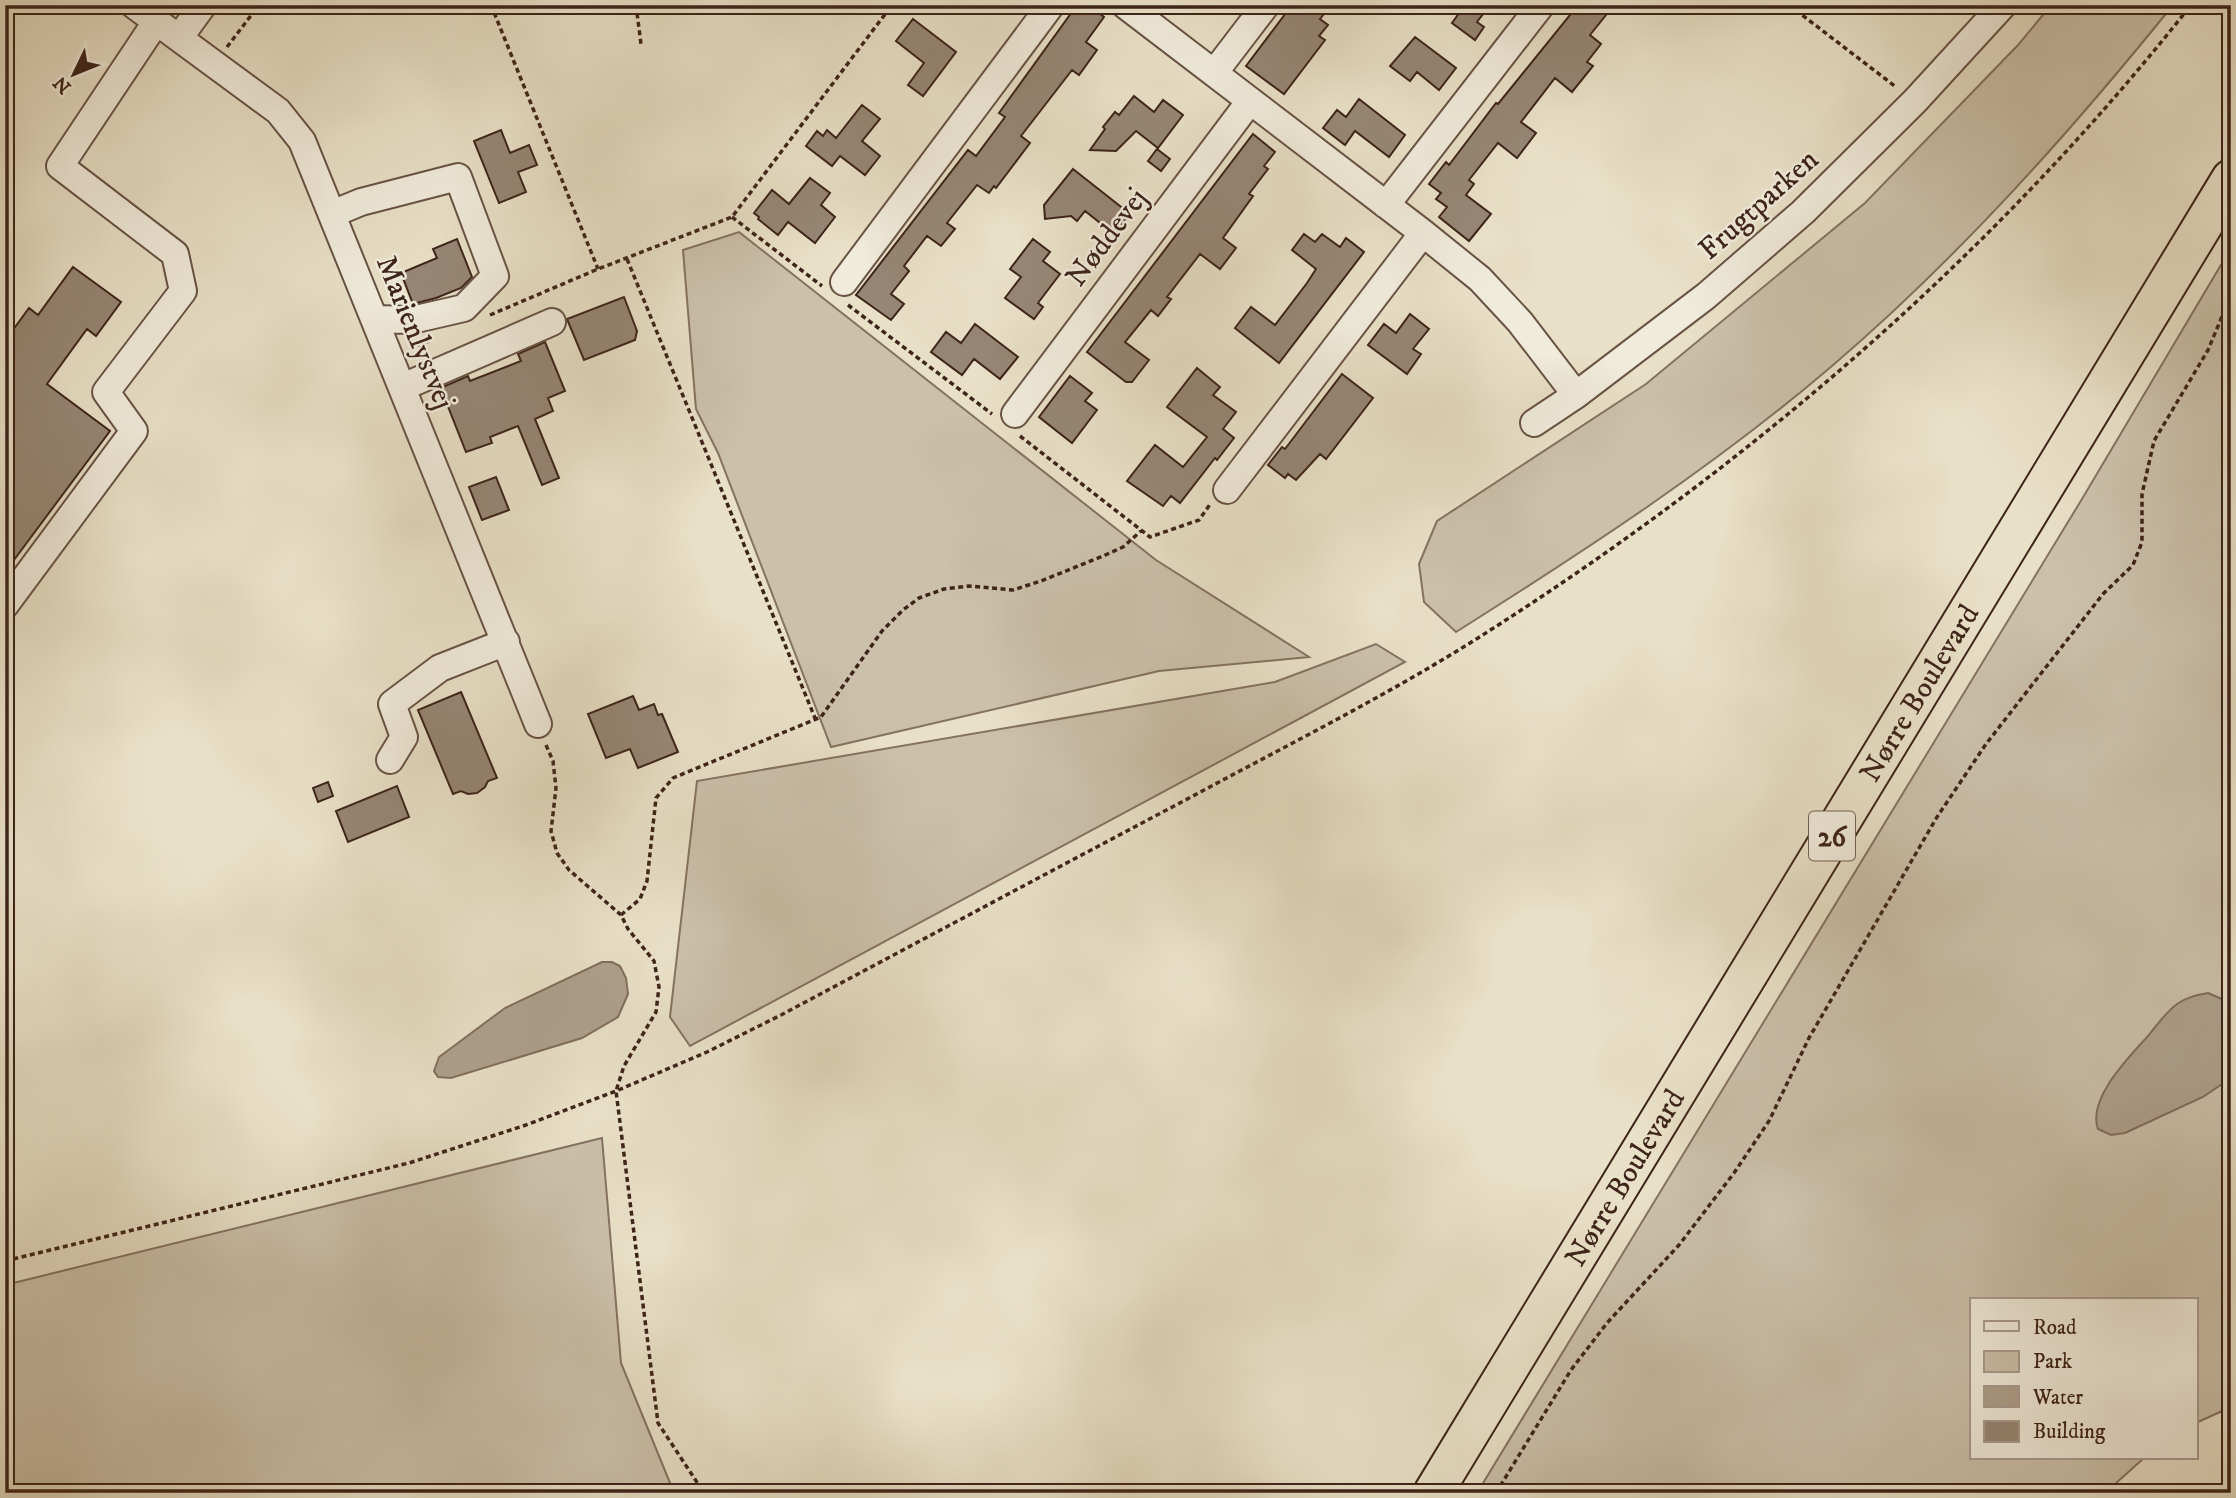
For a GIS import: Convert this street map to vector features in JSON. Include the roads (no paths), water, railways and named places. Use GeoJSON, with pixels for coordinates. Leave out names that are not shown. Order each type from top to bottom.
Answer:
{"type":"FeatureCollection","features":[{"type":"Feature","properties":{"kind":"highway","name":"Nørre Boulevard"},"geometry":{"type":"LineString","coordinates":[[1433,1493],[2231,178]]}},
{"type":"Feature","properties":{"kind":"street","name":"Marienlystvej"},"geometry":{"type":"LineString","coordinates":[[134,5],[278,111],[302,141],[538,723]]}},
{"type":"Feature","properties":{"kind":"street"},"geometry":{"type":"LineString","coordinates":[[179,38],[203,5]]}},
{"type":"Feature","properties":{"kind":"street"},"geometry":{"type":"LineString","coordinates":[[838,291],[1051,5]]}},
{"type":"Feature","properties":{"kind":"street"},"geometry":{"type":"LineString","coordinates":[[1125,5],[1480,279],[1512,313],[1576,395]]}},
{"type":"Feature","properties":{"kind":"street"},"geometry":{"type":"LineString","coordinates":[[1214,73],[1266,5]]}},
{"type":"Feature","properties":{"kind":"street"},"geometry":{"type":"LineString","coordinates":[[1386,205],[1541,5]]}},
{"type":"Feature","properties":{"kind":"street","name":"Frugtparken"},"geometry":{"type":"LineString","coordinates":[[1534,423],[1576,395],[1706,296],[1802,212],[1914,101],[2003,5]]}},
{"type":"Feature","properties":{"kind":"street"},"geometry":{"type":"LineString","coordinates":[[5,605],[134,431],[106,392],[183,291],[175,254],[60,166],[156,22]]}},
{"type":"Feature","properties":{"kind":"street","name":"Nøddevej"},"geometry":{"type":"LineString","coordinates":[[1009,421],[1250,101]]}},
{"type":"Feature","properties":{"kind":"street"},"geometry":{"type":"LineString","coordinates":[[332,214],[361,202],[458,177],[495,276],[464,308],[412,320],[375,319]]}},
{"type":"Feature","properties":{"kind":"street"},"geometry":{"type":"LineString","coordinates":[[1227,490],[1423,233]]}},
{"type":"Feature","properties":{"kind":"street"},"geometry":{"type":"LineString","coordinates":[[403,387],[552,322]]}},
{"type":"Feature","properties":{"kind":"street"},"geometry":{"type":"LineString","coordinates":[[390,760],[404,737],[392,704],[440,668],[506,642]]}},
{"type":"Feature","properties":{"kind":"water"},"geometry":{"type":"Polygon","coordinates":[[[602,962],[612,962],[620,966],[626,978],[628,994],[618,1017],[582,1038],[451,1078],[438,1077],[434,1071],[439,1057],[505,1008],[602,962]]]}},
{"type":"Feature","properties":{"kind":"water"},"geometry":{"type":"Polygon","coordinates":[[[2208,993],[2231,1003],[2231,1078],[2203,1097],[2125,1133],[2111,1135],[2098,1129],[2098,1105],[2121,1067],[2173,1008],[2188,998],[2208,993]]]}}]}
